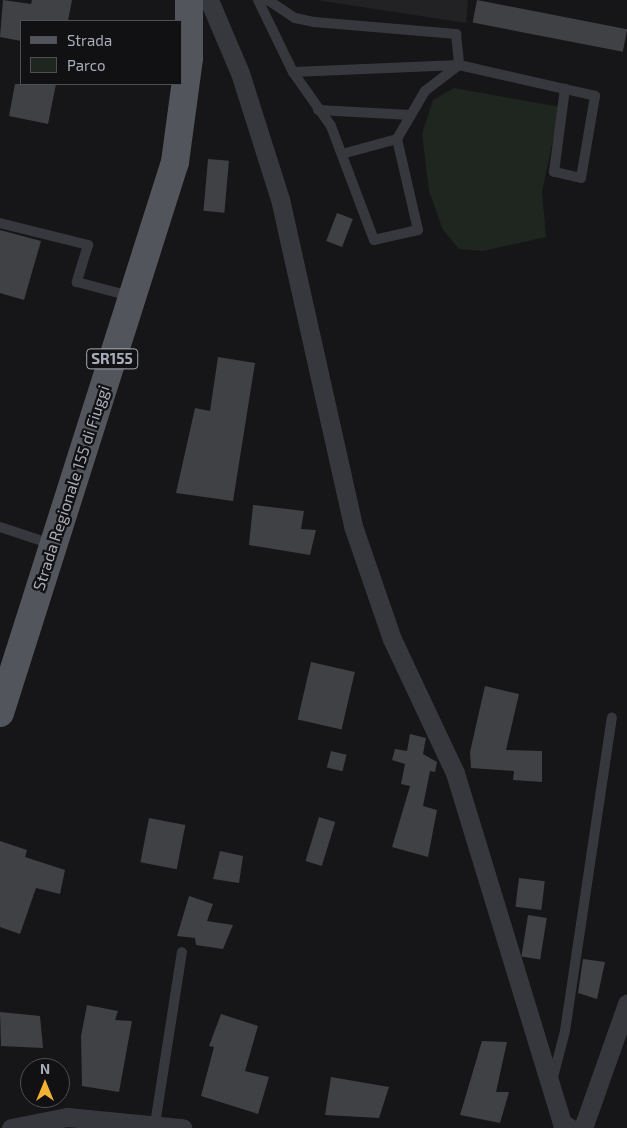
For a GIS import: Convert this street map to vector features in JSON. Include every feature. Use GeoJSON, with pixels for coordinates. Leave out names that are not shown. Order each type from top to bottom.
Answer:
{"type":"FeatureCollection","features":[{"type":"Feature","properties":{"kind":"main road","name":"Strada Regionale 155 di Fiuggi"},"geometry":{"type":"LineString","coordinates":[[0,712],[175,162],[189,58],[189,0]]}},
{"type":"Feature","properties":{"kind":"street"},"geometry":{"type":"LineString","coordinates":[[209,0],[240,73],[280,199],[353,526],[392,639],[455,773],[562,1122],[570,1128]]}},
{"type":"Feature","properties":{"kind":"street"},"geometry":{"type":"LineString","coordinates":[[583,1128],[627,1004]]}},
{"type":"Feature","properties":{"kind":"street"},"geometry":{"type":"LineString","coordinates":[[11,1128],[67,1117],[182,1128]]}},
{"type":"Feature","properties":{"kind":"lane"},"geometry":{"type":"LineString","coordinates":[[258,0],[293,72],[331,126],[374,240],[418,230],[396,139]]}},
{"type":"Feature","properties":{"kind":"lane"},"geometry":{"type":"LineString","coordinates":[[268,0],[295,18],[314,22],[456,34],[459,65]]}},
{"type":"Feature","properties":{"kind":"lane"},"geometry":{"type":"LineString","coordinates":[[293,72],[459,65],[565,89],[595,96],[581,178],[554,172],[565,89]]}},
{"type":"Feature","properties":{"kind":"lane"},"geometry":{"type":"LineString","coordinates":[[342,154],[396,139],[425,91],[459,65]]}},
{"type":"Feature","properties":{"kind":"lane"},"geometry":{"type":"LineString","coordinates":[[318,110],[411,115]]}},
{"type":"Feature","properties":{"kind":"lane"},"geometry":{"type":"LineString","coordinates":[[0,222],[88,245],[77,282],[132,297]]}},
{"type":"Feature","properties":{"kind":"lane"},"geometry":{"type":"LineString","coordinates":[[0,527],[53,544]]}},
{"type":"Feature","properties":{"kind":"lane"},"geometry":{"type":"LineString","coordinates":[[551,1084],[565,1031],[612,717]]}},
{"type":"Feature","properties":{"kind":"lane"},"geometry":{"type":"LineString","coordinates":[[155,1124],[182,952]]}},
{"type":"Feature","properties":{"kind":"shaded area"},"geometry":{"type":"Polygon","coordinates":[[[316,0],[468,0],[466,23],[316,0]]]}},
{"type":"Feature","properties":{"kind":"green space"},"geometry":{"type":"Polygon","coordinates":[[[454,88],[560,107],[542,192],[546,237],[483,251],[459,249],[443,230],[429,191],[422,134],[433,100],[454,88]]]}},
{"type":"Feature","properties":{"kind":"building"},"geometry":{"type":"Polygon","coordinates":[[[3,0],[31,4],[32,0],[72,0],[68,20],[20,20],[20,41],[0,37],[3,0]]]}},
{"type":"Feature","properties":{"kind":"building"},"geometry":{"type":"Polygon","coordinates":[[[477,0],[627,29],[623,52],[473,23],[477,0]]]}},
{"type":"Feature","properties":{"kind":"building"},"geometry":{"type":"Polygon","coordinates":[[[15,84],[56,85],[48,124],[9,116],[15,84]]]}},
{"type":"Feature","properties":{"kind":"building"},"geometry":{"type":"Polygon","coordinates":[[[208,159],[229,161],[224,213],[203,211],[208,159]]]}},
{"type":"Feature","properties":{"kind":"building"},"geometry":{"type":"Polygon","coordinates":[[[337,213],[353,219],[342,247],[326,241],[337,213]]]}},
{"type":"Feature","properties":{"kind":"building"},"geometry":{"type":"Polygon","coordinates":[[[0,230],[41,241],[24,300],[0,293],[0,230]]]}},
{"type":"Feature","properties":{"kind":"building"},"geometry":{"type":"Polygon","coordinates":[[[218,357],[255,363],[233,501],[176,493],[195,408],[210,411],[218,357]]]}},
{"type":"Feature","properties":{"kind":"building"},"geometry":{"type":"Polygon","coordinates":[[[253,505],[304,511],[301,529],[316,530],[310,555],[249,545],[253,505]]]}},
{"type":"Feature","properties":{"kind":"building"},"geometry":{"type":"Polygon","coordinates":[[[311,662],[355,672],[342,730],[298,719],[311,662]]]}},
{"type":"Feature","properties":{"kind":"building"},"geometry":{"type":"Polygon","coordinates":[[[485,686],[519,694],[506,750],[542,751],[542,782],[513,780],[514,771],[471,768],[470,752],[485,686]]]}},
{"type":"Feature","properties":{"kind":"building"},"geometry":{"type":"Polygon","coordinates":[[[410,734],[426,738],[423,754],[437,762],[435,772],[430,771],[423,806],[437,810],[428,857],[392,847],[410,786],[401,784],[405,764],[392,760],[395,749],[407,751],[410,734]]]}},
{"type":"Feature","properties":{"kind":"building"},"geometry":{"type":"Polygon","coordinates":[[[331,751],[347,755],[342,771],[327,767],[331,751]]]}},
{"type":"Feature","properties":{"kind":"building"},"geometry":{"type":"Polygon","coordinates":[[[319,817],[335,822],[322,866],[306,861],[319,817]]]}},
{"type":"Feature","properties":{"kind":"building"},"geometry":{"type":"Polygon","coordinates":[[[149,818],[185,825],[177,869],[140,862],[149,818]]]}},
{"type":"Feature","properties":{"kind":"building"},"geometry":{"type":"Polygon","coordinates":[[[0,841],[27,850],[25,857],[65,870],[60,894],[36,888],[20,934],[0,927],[0,841]]]}},
{"type":"Feature","properties":{"kind":"building"},"geometry":{"type":"Polygon","coordinates":[[[220,851],[243,856],[239,883],[213,879],[220,851]]]}},
{"type":"Feature","properties":{"kind":"building"},"geometry":{"type":"Polygon","coordinates":[[[519,878],[545,881],[541,910],[515,907],[519,878]]]}},
{"type":"Feature","properties":{"kind":"building"},"geometry":{"type":"Polygon","coordinates":[[[189,896],[213,904],[207,921],[233,925],[223,949],[196,945],[195,938],[177,936],[189,896]]]}},
{"type":"Feature","properties":{"kind":"building"},"geometry":{"type":"Polygon","coordinates":[[[528,915],[547,918],[540,959],[521,956],[528,915]]]}},
{"type":"Feature","properties":{"kind":"building"},"geometry":{"type":"Polygon","coordinates":[[[583,959],[605,962],[597,999],[578,993],[583,959]]]}},
{"type":"Feature","properties":{"kind":"building"},"geometry":{"type":"Polygon","coordinates":[[[87,1005],[118,1011],[115,1020],[132,1021],[119,1092],[82,1086],[81,1036],[87,1005]]]}},
{"type":"Feature","properties":{"kind":"building"},"geometry":{"type":"Polygon","coordinates":[[[0,1012],[40,1016],[43,1048],[1,1046],[0,1012]]]}},
{"type":"Feature","properties":{"kind":"building"},"geometry":{"type":"Polygon","coordinates":[[[221,1014],[258,1026],[245,1071],[269,1077],[258,1114],[201,1096],[214,1047],[209,1046],[221,1014]]]}},
{"type":"Feature","properties":{"kind":"building"},"geometry":{"type":"Polygon","coordinates":[[[482,1041],[507,1042],[496,1092],[509,1092],[500,1123],[460,1115],[482,1041]]]}},
{"type":"Feature","properties":{"kind":"building"},"geometry":{"type":"Polygon","coordinates":[[[331,1077],[389,1087],[379,1118],[325,1115],[331,1077]]]}}]}
